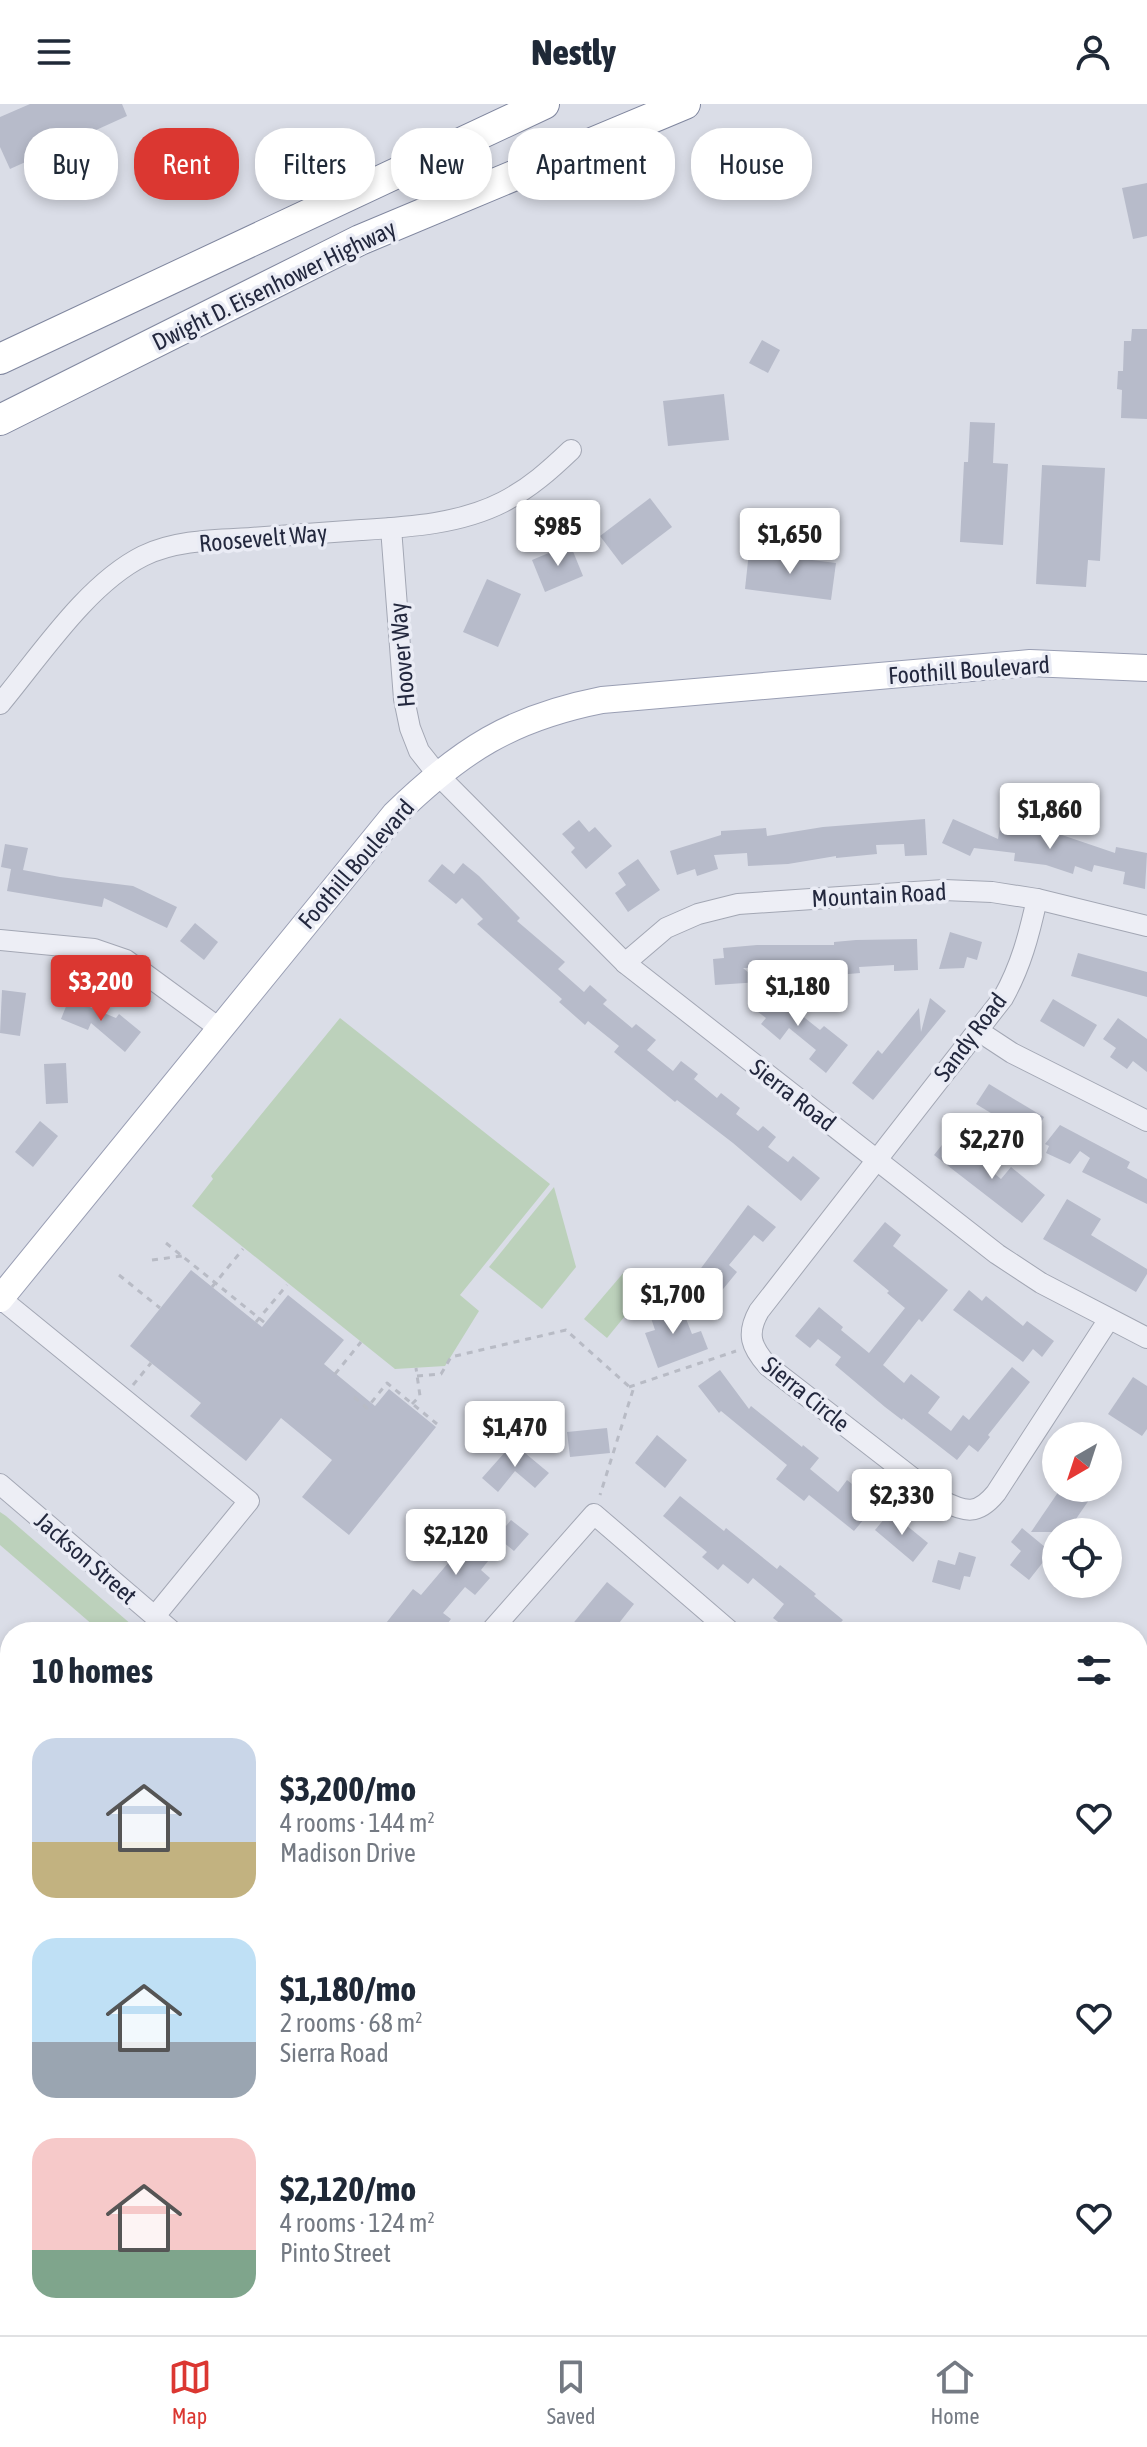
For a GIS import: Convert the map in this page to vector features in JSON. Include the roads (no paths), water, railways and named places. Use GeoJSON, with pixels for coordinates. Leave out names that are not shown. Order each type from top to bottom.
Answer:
{"type":"FeatureCollection","features":[{"type":"Feature","properties":{"kind":"highway","name":"Dwight D. Eisenhower Highway"},"geometry":{"type":"LineString","coordinates":[[0,359],[544,104]]}},
{"type":"Feature","properties":{"kind":"highway","name":"Dwight D. Eisenhower Highway"},"geometry":{"type":"LineString","coordinates":[[0,420],[360,240],[685,104]]}},
{"type":"Feature","properties":{"kind":"main road","name":"Foothill Boulevard"},"geometry":{"type":"LineString","coordinates":[[1,1295],[395,814],[438,775],[500,732],[566,707],[602,700],[1030,663],[1147,668]]}},
{"type":"Feature","properties":{"kind":"street","name":"Roosevelt Way"},"geometry":{"type":"LineString","coordinates":[[0,704],[100,584],[146,555],[207,541],[439,523],[501,503],[539,480],[571,450]]}},
{"type":"Feature","properties":{"kind":"street","name":"Hoover Way"},"geometry":{"type":"LineString","coordinates":[[391,528],[404,699],[419,751],[438,775]]}},
{"type":"Feature","properties":{"kind":"street","name":"Sierra Road"},"geometry":{"type":"LineString","coordinates":[[438,775],[625,963],[997,1254],[1041,1283],[1147,1338]]}},
{"type":"Feature","properties":{"kind":"street","name":"Mountain Road"},"geometry":{"type":"LineString","coordinates":[[625,963],[666,928],[698,914],[738,904],[944,890],[992,892],[1037,899],[1147,926]]}},
{"type":"Feature","properties":{"kind":"street","name":"Sandy Road"},"geometry":{"type":"LineString","coordinates":[[875,1161],[1003,998],[1016,975],[1027,944],[1037,899]]}},
{"type":"Feature","properties":{"kind":"street"},"geometry":{"type":"LineString","coordinates":[[0,940],[94,949],[126,960],[219,1028]]}},
{"type":"Feature","properties":{"kind":"street"},"geometry":{"type":"LineString","coordinates":[[977,1030],[1012,1053],[1147,1121]]}},
{"type":"Feature","properties":{"kind":"street","name":"Sierra Circle"},"geometry":{"type":"LineString","coordinates":[[875,1161],[759,1311],[752,1323],[751,1338],[756,1353],[768,1366],[941,1500],[956,1508],[972,1511],[987,1505],[1109,1319]]}},
{"type":"Feature","properties":{"kind":"street"},"geometry":{"type":"LineString","coordinates":[[1,1295],[249,1501],[155,1616]]}},
{"type":"Feature","properties":{"kind":"street","name":"Jackson Street"},"geometry":{"type":"LineString","coordinates":[[0,1484],[162,1622]]}},
{"type":"Feature","properties":{"kind":"street"},"geometry":{"type":"LineString","coordinates":[[499,1622],[594,1514],[719,1622]]}}]}
